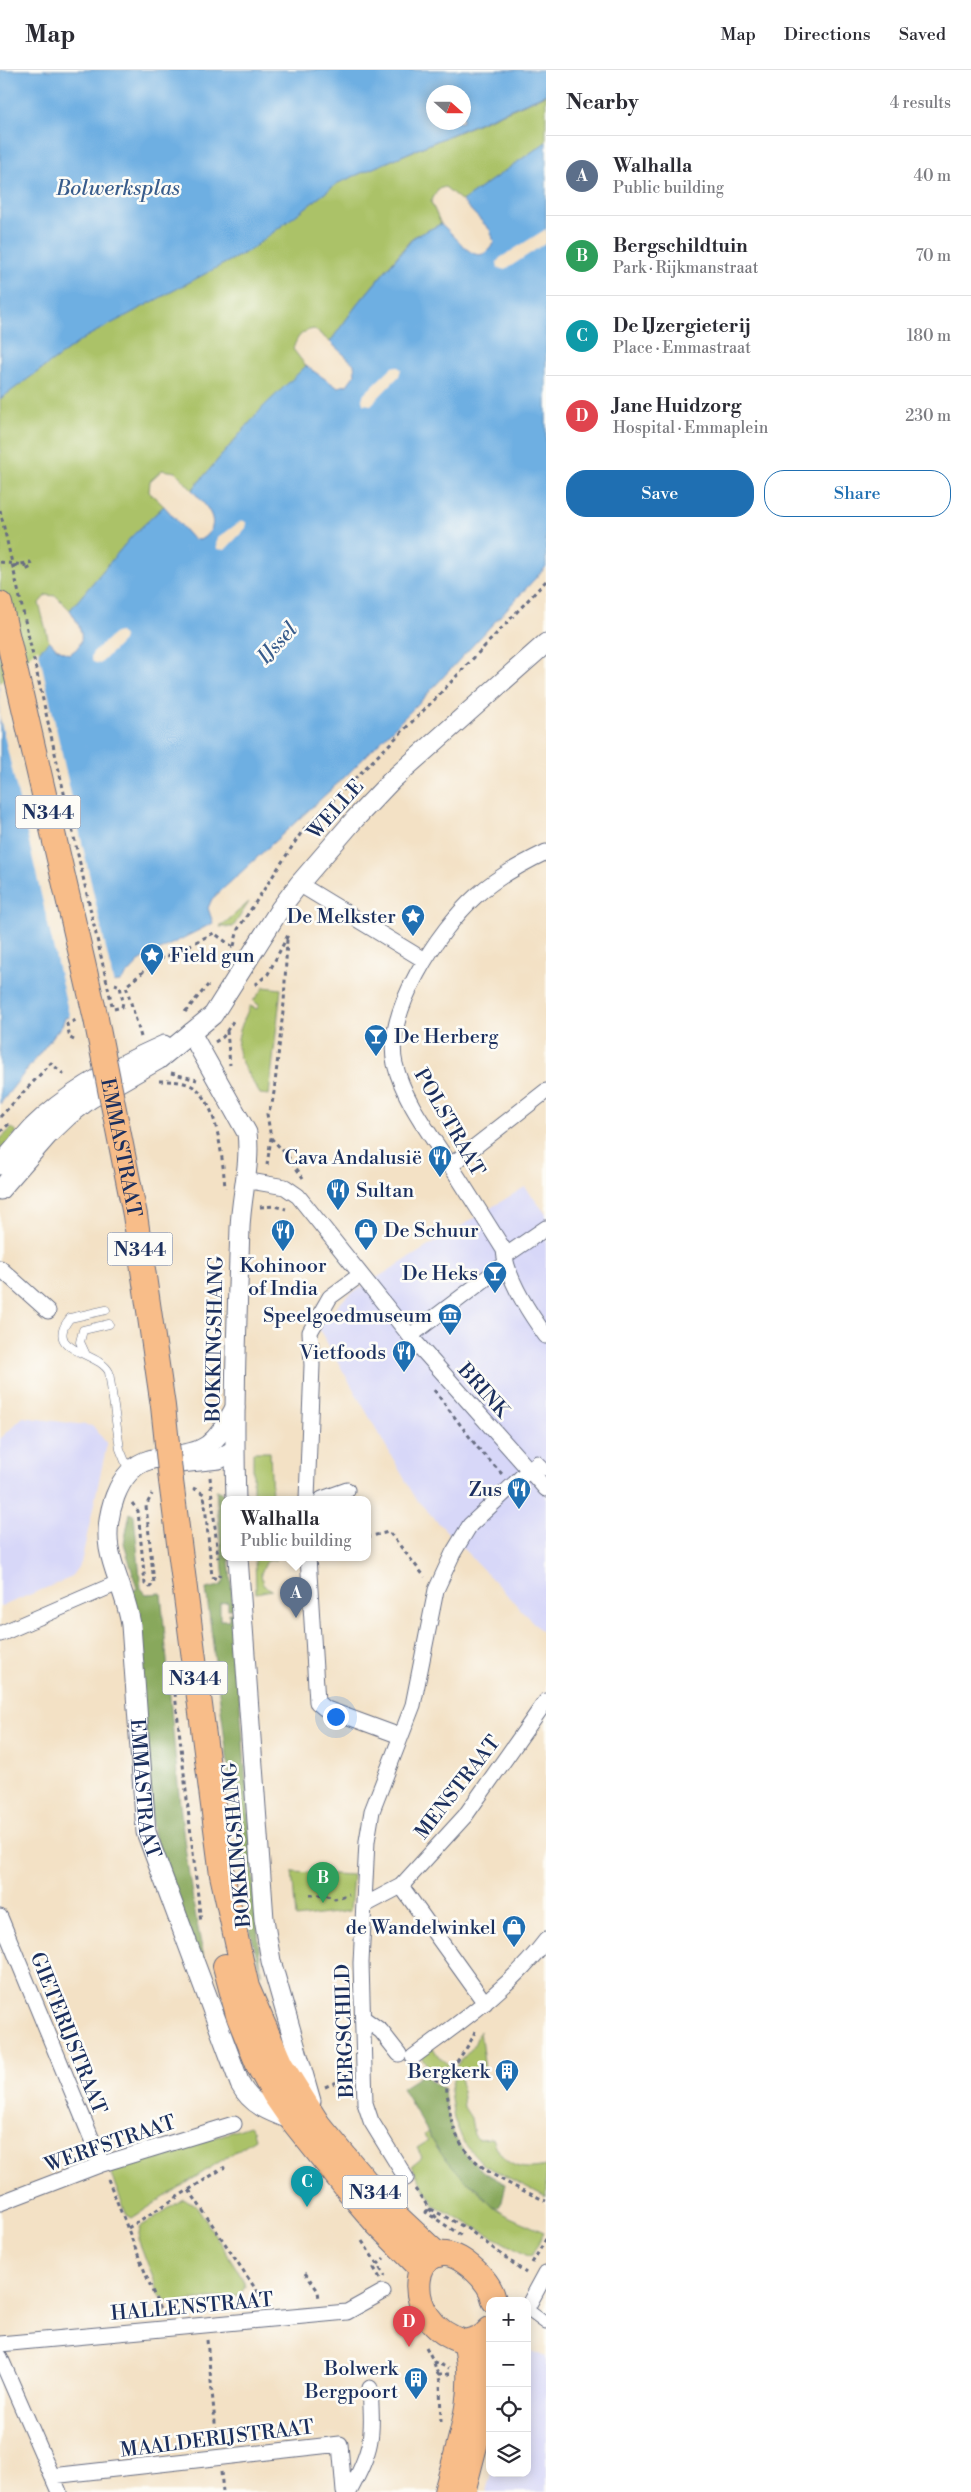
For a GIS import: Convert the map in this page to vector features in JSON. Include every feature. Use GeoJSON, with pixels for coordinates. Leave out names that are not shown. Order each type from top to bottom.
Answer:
{"type":"FeatureCollection","features":[{"type":"Feature","properties":{"kind":"main road","name":"N344"},"geometry":{"type":"LineString","coordinates":[[0,604],[100,1016]]}},
{"type":"Feature","properties":{"kind":"main road","name":"EMMASTRAAT"},"geometry":{"type":"LineString","coordinates":[[100,1016],[135,1215],[163,1406],[222,1875],[247,1987],[281,2065],[318,2124],[429,2261]]}},
{"type":"Feature","properties":{"kind":"main road","name":"EMMASTRAAT"},"geometry":{"type":"LineString","coordinates":[[222,1875],[219,1923],[222,1952],[238,2015],[259,2068],[264,2098],[292,2120],[376,2224],[429,2261]]}},
{"type":"Feature","properties":{"kind":"main road","name":"N344"},"geometry":{"type":"LineString","coordinates":[[429,2261],[454,2256],[476,2270],[486,2283],[492,2297]]}},
{"type":"Feature","properties":{"kind":"main road"},"geometry":{"type":"LineString","coordinates":[[429,2261],[418,2283],[419,2295],[426,2315],[441,2331],[465,2342],[474,2340],[486,2333]]}},
{"type":"Feature","properties":{"kind":"main road"},"geometry":{"type":"LineString","coordinates":[[446,2492],[469,2398],[470,2364],[465,2342]]}},
{"type":"Feature","properties":{"kind":"main road"},"geometry":{"type":"LineString","coordinates":[[463,2492],[488,2396],[489,2342]]}},
{"type":"Feature","properties":{"kind":"street","name":"WELLE"},"geometry":{"type":"LineString","coordinates":[[86,1094],[138,1057],[191,1034],[213,1015],[280,909],[299,884],[392,780],[546,643]]}},
{"type":"Feature","properties":{"kind":"street","name":"POLSTRAAT"},"geometry":{"type":"LineString","coordinates":[[505,1260],[504,1250],[423,1124],[403,1086],[395,1064],[393,1051],[394,1031],[424,960],[474,897],[494,881],[544,857]]}},
{"type":"Feature","properties":{"kind":"street"},"geometry":{"type":"LineString","coordinates":[[299,884],[424,960]]}},
{"type":"Feature","properties":{"kind":"street","name":"BOKKINGSHANG"},"geometry":{"type":"LineString","coordinates":[[191,1034],[246,1133],[248,1154],[240,1215],[234,1450],[236,1496]]}},
{"type":"Feature","properties":{"kind":"street"},"geometry":{"type":"LineString","coordinates":[[450,1166],[546,1090]]}},
{"type":"Feature","properties":{"kind":"street"},"geometry":{"type":"LineString","coordinates":[[0,1165],[34,1127],[86,1094]]}},
{"type":"Feature","properties":{"kind":"street"},"geometry":{"type":"LineString","coordinates":[[0,1190],[86,1094]]}},
{"type":"Feature","properties":{"kind":"street"},"geometry":{"type":"LineString","coordinates":[[245,1180],[284,1187],[298,1196]]}},
{"type":"Feature","properties":{"kind":"street","name":"BRINK"},"geometry":{"type":"LineString","coordinates":[[298,1196],[410,1336],[533,1466],[546,1489]]}},
{"type":"Feature","properties":{"kind":"street"},"geometry":{"type":"LineString","coordinates":[[410,1336],[546,1228]]}},
{"type":"Feature","properties":{"kind":"street"},"geometry":{"type":"LineString","coordinates":[[505,1260],[533,1318],[546,1336]]}},
{"type":"Feature","properties":{"kind":"street"},"geometry":{"type":"LineString","coordinates":[[0,1268],[48,1311]]}},
{"type":"Feature","properties":{"kind":"street"},"geometry":{"type":"LineString","coordinates":[[308,1496],[312,1365],[310,1332],[330,1297],[360,1274]]}},
{"type":"Feature","properties":{"kind":"street"},"geometry":{"type":"LineString","coordinates":[[129,1474],[146,1461],[184,1454],[203,1448],[222,1430],[235,1408]]}},
{"type":"Feature","properties":{"kind":"street"},"geometry":{"type":"LineString","coordinates":[[129,1474],[219,1459],[234,1450]]}},
{"type":"Feature","properties":{"kind":"street"},"geometry":{"type":"LineString","coordinates":[[533,1466],[546,1452]]}},
{"type":"Feature","properties":{"kind":"street","name":"BRINK"},"geometry":{"type":"LineString","coordinates":[[533,1466],[546,1470]]}},
{"type":"Feature","properties":{"kind":"street","name":"BERGSCHILD"},"geometry":{"type":"LineString","coordinates":[[406,2178],[371,2121],[366,2102],[361,1962],[367,1841],[372,1811],[413,1705],[436,1590],[453,1553],[470,1525],[533,1466]]}},
{"type":"Feature","properties":{"kind":"street","name":"EMMASTRAAT"},"geometry":{"type":"LineString","coordinates":[[129,1474],[113,1506],[108,1535],[109,1548],[132,1625],[146,1832],[240,2084],[246,2095],[264,2098]]}},
{"type":"Feature","properties":{"kind":"street"},"geometry":{"type":"LineString","coordinates":[[330,1496],[347,1490]]}},
{"type":"Feature","properties":{"kind":"street","name":"BOKKINGSHANG"},"geometry":{"type":"LineString","coordinates":[[238,1561],[264,1920],[271,1961],[300,2070],[318,2124]]}},
{"type":"Feature","properties":{"kind":"street"},"geometry":{"type":"LineString","coordinates":[[308,1561],[317,1702],[324,1708],[400,1736]]}},
{"type":"Feature","properties":{"kind":"street"},"geometry":{"type":"LineString","coordinates":[[0,1634],[120,1582]]}},
{"type":"Feature","properties":{"kind":"street","name":"MENSTRAAT"},"geometry":{"type":"LineString","coordinates":[[365,1900],[401,1886],[465,1816],[546,1701]]}},
{"type":"Feature","properties":{"kind":"street"},"geometry":{"type":"LineString","coordinates":[[401,1886],[481,2007]]}},
{"type":"Feature","properties":{"kind":"street","name":"GIETERIJSTRAAT"},"geometry":{"type":"LineString","coordinates":[[0,1917],[102,2164]]}},
{"type":"Feature","properties":{"kind":"street"},"geometry":{"type":"LineString","coordinates":[[363,2018],[381,2030],[409,2055],[481,2007],[541,1958],[546,1940]]}},
{"type":"Feature","properties":{"kind":"street"},"geometry":{"type":"LineString","coordinates":[[238,2015],[249,2022],[262,2023],[274,2016],[283,2001]]}},
{"type":"Feature","properties":{"kind":"street"},"geometry":{"type":"LineString","coordinates":[[264,2098],[281,2065]]}},
{"type":"Feature","properties":{"kind":"street","name":"WERFSTRAAT"},"geometry":{"type":"LineString","coordinates":[[0,2203],[102,2164],[234,2124]]}},
{"type":"Feature","properties":{"kind":"street"},"geometry":{"type":"LineString","coordinates":[[531,2300],[546,2272]]}},
{"type":"Feature","properties":{"kind":"street","name":"HALLENSTRAAT"},"geometry":{"type":"LineString","coordinates":[[0,2344],[347,2312],[383,2292]]}},
{"type":"Feature","properties":{"kind":"street"},"geometry":{"type":"LineString","coordinates":[[531,2311],[546,2323]]}},
{"type":"Feature","properties":{"kind":"street"},"geometry":{"type":"LineString","coordinates":[[0,2357],[5,2381],[59,2492]]}},
{"type":"Feature","properties":{"kind":"street"},"geometry":{"type":"LineString","coordinates":[[349,2492],[365,2462],[373,2433],[370,2388]]}},
{"type":"Feature","properties":{"kind":"street","name":"MAALDERIJSTRAAT"},"geometry":{"type":"LineString","coordinates":[[52,2476],[340,2444],[344,2492]]}},
{"type":"Feature","properties":{"kind":"lane"},"geometry":{"type":"LineString","coordinates":[[106,1310],[70,1318],[65,1326],[64,1337],[66,1343],[73,1350],[102,1362],[109,1372],[120,1449],[129,1474]]}},
{"type":"Feature","properties":{"kind":"lane"},"geometry":{"type":"LineString","coordinates":[[86,1355],[80,1342],[82,1330],[109,1324]]}},
{"type":"Feature","properties":{"kind":"path"},"geometry":{"type":"LineString","coordinates":[[0,510],[13,566],[100,1016]]}},
{"type":"Feature","properties":{"kind":"path"},"geometry":{"type":"LineString","coordinates":[[0,562],[25,565],[25,570],[32,567],[30,562],[13,566]]}},
{"type":"Feature","properties":{"kind":"path"},"geometry":{"type":"LineString","coordinates":[[228,955],[234,947],[238,929],[303,830],[435,699],[546,581]]}},
{"type":"Feature","properties":{"kind":"path"},"geometry":{"type":"LineString","coordinates":[[139,1034],[126,986],[156,962],[214,932],[234,947]]}},
{"type":"Feature","properties":{"kind":"path"},"geometry":{"type":"LineString","coordinates":[[287,936],[284,1003],[274,1092],[272,1104],[267,1114],[271,1138],[300,1172],[306,1186],[298,1196]]}},
{"type":"Feature","properties":{"kind":"path"},"geometry":{"type":"LineString","coordinates":[[183,1014],[213,980]]}},
{"type":"Feature","properties":{"kind":"path"},"geometry":{"type":"LineString","coordinates":[[74,1040],[70,1038],[67,1024],[100,1016],[122,1007],[120,986],[115,984]]}},
{"type":"Feature","properties":{"kind":"path"},"geometry":{"type":"LineString","coordinates":[[0,1117],[51,1063],[67,1077]]}},
{"type":"Feature","properties":{"kind":"path"},"geometry":{"type":"LineString","coordinates":[[163,1072],[179,1074],[221,1088]]}},
{"type":"Feature","properties":{"kind":"path"},"geometry":{"type":"LineString","coordinates":[[153,1082],[185,1083],[200,1092],[217,1130],[222,1156],[225,1196]]}},
{"type":"Feature","properties":{"kind":"path"},"geometry":{"type":"LineString","coordinates":[[240,1215],[266,1206],[283,1208],[292,1215]]}},
{"type":"Feature","properties":{"kind":"path"},"geometry":{"type":"LineString","coordinates":[[430,1384],[478,1448],[513,1486]]}},
{"type":"Feature","properties":{"kind":"path"},"geometry":{"type":"LineString","coordinates":[[129,1474],[138,1511],[145,1584],[149,1587],[154,1583],[146,1506],[172,1486],[204,1494],[212,1577],[217,1579],[220,1576],[208,1461]]}},
{"type":"Feature","properties":{"kind":"path"},"geometry":{"type":"LineString","coordinates":[[371,1536],[389,1532],[436,1590]]}},
{"type":"Feature","properties":{"kind":"path"},"geometry":{"type":"LineString","coordinates":[[310,1895],[325,1895],[335,1899],[344,1894],[365,1900]]}},
{"type":"Feature","properties":{"kind":"path"},"geometry":{"type":"LineString","coordinates":[[481,2007],[472,2041],[453,2068],[447,2085],[450,2113],[455,2133],[467,2152],[484,2169],[546,2201]]}},
{"type":"Feature","properties":{"kind":"path"},"geometry":{"type":"LineString","coordinates":[[409,2055],[430,2077],[447,2085]]}},
{"type":"Feature","properties":{"kind":"path"},"geometry":{"type":"LineString","coordinates":[[323,2087],[364,2071]]}},
{"type":"Feature","properties":{"kind":"path"},"geometry":{"type":"LineString","coordinates":[[102,2164],[167,2328]]}},
{"type":"Feature","properties":{"kind":"path"},"geometry":{"type":"LineString","coordinates":[[128,2228],[225,2167]]}},
{"type":"Feature","properties":{"kind":"path"},"geometry":{"type":"LineString","coordinates":[[406,2178],[440,2222]]}},
{"type":"Feature","properties":{"kind":"path"},"geometry":{"type":"LineString","coordinates":[[189,2190],[275,2318]]}},
{"type":"Feature","properties":{"kind":"path"},"geometry":{"type":"LineString","coordinates":[[306,2272],[318,2290],[321,2314]]}},
{"type":"Feature","properties":{"kind":"path","name":"HALLENSTRAAT"},"geometry":{"type":"LineString","coordinates":[[207,2340],[217,2443]]}},
{"type":"Feature","properties":{"kind":"path"},"geometry":{"type":"LineString","coordinates":[[434,2362],[440,2381],[441,2429]]}},
{"type":"Feature","properties":{"kind":"shaded area"},"geometry":{"type":"Polygon","coordinates":[[[525,1187],[546,1214],[546,1636],[416,1499],[318,1327],[347,1296],[525,1187]]]}},
{"type":"Feature","properties":{"kind":"shaded area"},"geometry":{"type":"Polygon","coordinates":[[[23,1417],[93,1426],[107,1444],[81,1563],[70,1578],[0,1607],[0,1439],[23,1417]]]}},
{"type":"Feature","properties":{"kind":"shaded area"},"geometry":{"type":"Polygon","coordinates":[[[531,2352],[546,2356],[546,2492],[487,2492],[491,2477],[531,2477],[531,2352]]]}},
{"type":"Feature","properties":{"kind":"green space"},"geometry":{"type":"Polygon","coordinates":[[[546,95],[546,142],[462,201],[445,187],[438,189],[431,202],[441,224],[413,237],[356,306],[330,342],[314,329],[300,335],[293,349],[306,366],[244,429],[192,490],[176,472],[162,470],[150,481],[149,492],[164,506],[132,536],[70,610],[56,596],[46,595],[39,603],[49,642],[0,686],[0,399],[86,337],[250,250],[338,183],[463,130],[471,130],[471,127],[546,95]]]}},
{"type":"Feature","properties":{"kind":"green space"},"geometry":{"type":"Polygon","coordinates":[[[249,902],[233,927],[220,927],[249,902]]]}},
{"type":"Feature","properties":{"kind":"green space"},"geometry":{"type":"Polygon","coordinates":[[[264,987],[281,989],[269,1095],[260,1094],[245,1070],[238,1052],[239,1033],[243,1021],[250,1006],[257,1009],[259,1005],[253,1001],[264,987]]]}},
{"type":"Feature","properties":{"kind":"green space"},"geometry":{"type":"Polygon","coordinates":[[[12,1128],[17,1132],[0,1151],[0,1139],[12,1128]]]}},
{"type":"Feature","properties":{"kind":"green space"},"geometry":{"type":"Polygon","coordinates":[[[253,1452],[270,1452],[272,1496],[253,1496],[253,1452]]]}},
{"type":"Feature","properties":{"kind":"green space"},"geometry":{"type":"Polygon","coordinates":[[[216,1490],[222,1492],[224,1496],[221,1496],[221,1547],[216,1490]]]}},
{"type":"Feature","properties":{"kind":"green space"},"geometry":{"type":"Polygon","coordinates":[[[130,1513],[134,1515],[141,1588],[146,1594],[161,1593],[182,1825],[188,1871],[205,1962],[201,1964],[153,1833],[132,1591],[137,1589],[124,1543],[130,1513]]]}},
{"type":"Feature","properties":{"kind":"green space"},"geometry":{"type":"Polygon","coordinates":[[[222,1561],[229,1561],[233,1609],[228,1609],[228,1602],[220,1603],[220,1620],[229,1620],[229,1613],[233,1613],[261,1974],[251,1934],[241,1869],[206,1589],[220,1586],[224,1581],[222,1561]]]}},
{"type":"Feature","properties":{"kind":"green space"},"geometry":{"type":"Polygon","coordinates":[[[255,1561],[267,1561],[261,1573],[263,1585],[272,1590],[256,1593],[255,1561]]]}},
{"type":"Feature","properties":{"kind":"green space"},"geometry":{"type":"Polygon","coordinates":[[[292,1872],[353,1875],[350,1911],[296,1918],[292,1872]]]}},
{"type":"Feature","properties":{"kind":"green space"},"geometry":{"type":"Polygon","coordinates":[[[480,2031],[485,2070],[465,2074],[461,2080],[464,2107],[471,2118],[474,2135],[478,2139],[493,2138],[501,2155],[512,2164],[527,2168],[546,2166],[546,2197],[484,2165],[464,2143],[454,2119],[450,2091],[457,2065],[473,2047],[480,2031]]]}},
{"type":"Feature","properties":{"kind":"green space"},"geometry":{"type":"Polygon","coordinates":[[[433,2048],[439,2057],[450,2066],[446,2080],[434,2076],[421,2056],[433,2048]]]}},
{"type":"Feature","properties":{"kind":"green space"},"geometry":{"type":"Polygon","coordinates":[[[424,2074],[436,2085],[444,2088],[449,2120],[460,2146],[468,2157],[478,2167],[506,2184],[502,2202],[498,2208],[493,2207],[472,2184],[465,2180],[439,2151],[402,2088],[424,2074]]]}},
{"type":"Feature","properties":{"kind":"green space"},"geometry":{"type":"Polygon","coordinates":[[[249,2126],[253,2130],[255,2139],[132,2218],[127,2215],[111,2175],[114,2171],[249,2126]]]}},
{"type":"Feature","properties":{"kind":"green space"},"geometry":{"type":"Polygon","coordinates":[[[427,2132],[439,2151],[493,2207],[544,2232],[532,2255],[528,2256],[434,2205],[411,2166],[422,2157],[417,2148],[428,2141],[424,2135],[427,2132]]]}},
{"type":"Feature","properties":{"kind":"green space"},"geometry":{"type":"Polygon","coordinates":[[[183,2199],[196,2205],[244,2280],[245,2287],[239,2296],[170,2303],[160,2296],[138,2239],[140,2227],[183,2199]]]}},
{"type":"Feature","properties":{"kind":"water","name":"Bolwerksplas"},"geometry":{"type":"Polygon","coordinates":[[[0,70],[546,70],[546,94],[471,126],[471,85],[426,85],[426,130],[462,130],[338,183],[250,250],[86,337],[0,399],[0,70]]]}},
{"type":"Feature","properties":{"kind":"water","name":"IJssel"},"geometry":{"type":"Polygon","coordinates":[[[546,142],[546,567],[418,704],[348,774],[212,899],[208,908],[213,923],[142,959],[120,982],[111,983],[95,1002],[92,1011],[65,1018],[62,1025],[0,1104],[0,686],[50,641],[56,648],[69,654],[75,650],[79,645],[81,634],[80,628],[70,610],[132,536],[164,506],[193,539],[200,540],[208,534],[212,528],[213,521],[211,515],[192,490],[264,406],[306,366],[337,387],[347,385],[355,374],[354,364],[330,342],[356,306],[414,237],[441,224],[468,250],[481,255],[488,251],[494,242],[490,230],[462,201],[546,142]]]}},
{"type":"Feature","properties":{"kind":"pier"},"geometry":{"type":"Polygon","coordinates":[[[546,229],[546,243],[505,270],[498,268],[497,262],[500,258],[546,229]]]}},
{"type":"Feature","properties":{"kind":"pier"},"geometry":{"type":"Polygon","coordinates":[[[396,366],[401,369],[399,376],[371,405],[363,404],[364,394],[392,367],[396,366]]]}},
{"type":"Feature","properties":{"kind":"pier"},"geometry":{"type":"Polygon","coordinates":[[[242,520],[247,523],[246,528],[225,550],[217,549],[216,543],[218,538],[242,520]]]}},
{"type":"Feature","properties":{"kind":"pier"},"geometry":{"type":"Polygon","coordinates":[[[120,632],[124,637],[123,641],[100,664],[93,662],[91,657],[93,652],[115,633],[120,632]]]}},
{"type":"Feature","properties":{"kind":"pier"},"geometry":{"type":"Polygon","coordinates":[[[38,648],[114,984],[111,988],[113,1000],[96,1004],[93,1013],[70,1019],[0,718],[0,683],[38,648]]]}},
{"type":"Feature","properties":{"kind":"place","name":"De Melkster"},"geometry":{"type":"Point","coordinates":[413,937]}},
{"type":"Feature","properties":{"kind":"place","name":"Field gun"},"geometry":{"type":"Point","coordinates":[152,976]}},
{"type":"Feature","properties":{"kind":"place","name":"De Herberg"},"geometry":{"type":"Point","coordinates":[376,1057]}},
{"type":"Feature","properties":{"kind":"place","name":"Cava Andalusië"},"geometry":{"type":"Point","coordinates":[440,1178]}},
{"type":"Feature","properties":{"kind":"place","name":"Sultan"},"geometry":{"type":"Point","coordinates":[338,1211]}},
{"type":"Feature","properties":{"kind":"place","name":"De Schuur"},"geometry":{"type":"Point","coordinates":[366,1251]}},
{"type":"Feature","properties":{"kind":"place","name":"Kohinoor of India"},"geometry":{"type":"Point","coordinates":[283,1252]}},
{"type":"Feature","properties":{"kind":"place","name":"De Heks"},"geometry":{"type":"Point","coordinates":[495,1294]}},
{"type":"Feature","properties":{"kind":"place","name":"Speelgoedmuseum"},"geometry":{"type":"Point","coordinates":[450,1336]}},
{"type":"Feature","properties":{"kind":"place","name":"Vietfoods"},"geometry":{"type":"Point","coordinates":[404,1373]}},
{"type":"Feature","properties":{"kind":"place","name":"Zus"},"geometry":{"type":"Point","coordinates":[519,1510]}},
{"type":"Feature","properties":{"kind":"place","name":"Walhalla"},"geometry":{"type":"Point","coordinates":[296,1618]}},
{"type":"Feature","properties":{"kind":"place","name":"Bergschildtuin"},"geometry":{"type":"Point","coordinates":[323,1903]}},
{"type":"Feature","properties":{"kind":"place","name":"de Wandelwinkel"},"geometry":{"type":"Point","coordinates":[514,1948]}},
{"type":"Feature","properties":{"kind":"place","name":"Bergkerk"},"geometry":{"type":"Point","coordinates":[507,2092]}},
{"type":"Feature","properties":{"kind":"place","name":"De IJzergieterij"},"geometry":{"type":"Point","coordinates":[307,2207]}},
{"type":"Feature","properties":{"kind":"place","name":"Jane Huidzorg"},"geometry":{"type":"Point","coordinates":[409,2347]}},
{"type":"Feature","properties":{"kind":"place","name":"Bolwerk Bergpoort"},"geometry":{"type":"Point","coordinates":[416,2400]}}]}
